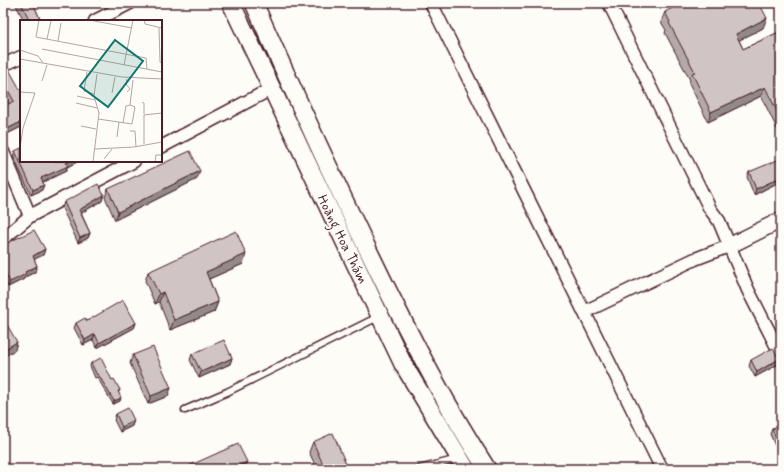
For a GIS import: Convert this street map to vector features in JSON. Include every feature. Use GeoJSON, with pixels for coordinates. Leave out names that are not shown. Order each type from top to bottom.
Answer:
{"type":"FeatureCollection","features":[{"type":"Feature","properties":{"kind":"main road","name":"Hoàng Hoa Thám"},"geometry":{"type":"LineString","coordinates":[[231,3],[404,364],[463,464]]}},
{"type":"Feature","properties":{"kind":"main road","name":"Hoàng Hoa Thám"},"geometry":{"type":"LineString","coordinates":[[254,3],[328,168],[403,323],[436,386],[487,469]]}},
{"type":"Feature","properties":{"kind":"street"},"geometry":{"type":"LineString","coordinates":[[97,20],[130,3]]}},
{"type":"Feature","properties":{"kind":"street"},"geometry":{"type":"LineString","coordinates":[[431,3],[662,469]]}},
{"type":"Feature","properties":{"kind":"street"},"geometry":{"type":"LineString","coordinates":[[609,3],[710,209],[719,222],[748,290],[781,355]]}},
{"type":"Feature","properties":{"kind":"street"},"geometry":{"type":"LineString","coordinates":[[3,65],[20,57]]}},
{"type":"Feature","properties":{"kind":"street"},"geometry":{"type":"LineString","coordinates":[[162,146],[272,89]]}},
{"type":"Feature","properties":{"kind":"street"},"geometry":{"type":"LineString","coordinates":[[3,152],[30,216]]}},
{"type":"Feature","properties":{"kind":"street"},"geometry":{"type":"LineString","coordinates":[[3,239],[30,216],[116,165],[130,162]]}},
{"type":"Feature","properties":{"kind":"street"},"geometry":{"type":"LineString","coordinates":[[584,312],[695,259],[729,246],[781,220]]}},
{"type":"Feature","properties":{"kind":"lane"},"geometry":{"type":"LineString","coordinates":[[185,410],[227,392],[380,316]]}},
{"type":"Feature","properties":{"kind":"lane"},"geometry":{"type":"LineString","coordinates":[[419,469],[463,464]]}},
{"type":"Feature","properties":{"kind":"building"},"geometry":{"type":"Polygon","coordinates":[[[21,3],[33,3],[40,19],[30,20],[21,3]]]}},
{"type":"Feature","properties":{"kind":"building"},"geometry":{"type":"Polygon","coordinates":[[[681,3],[759,3],[767,18],[736,34],[743,49],[781,31],[781,119],[765,87],[711,112],[692,73],[695,72],[669,23],[670,22],[665,12],[681,3]]]}},
{"type":"Feature","properties":{"kind":"building"},"geometry":{"type":"Polygon","coordinates":[[[3,30],[7,39],[3,41],[3,30]]]}},
{"type":"Feature","properties":{"kind":"building"},"geometry":{"type":"Polygon","coordinates":[[[3,65],[7,66],[20,89],[20,122],[3,131],[3,107],[14,101],[3,81],[3,65]]]}},
{"type":"Feature","properties":{"kind":"building"},"geometry":{"type":"Polygon","coordinates":[[[20,148],[20,162],[15,151],[20,148]]]}},
{"type":"Feature","properties":{"kind":"building"},"geometry":{"type":"Polygon","coordinates":[[[190,151],[200,171],[118,212],[108,189],[190,151]]]}},
{"type":"Feature","properties":{"kind":"building"},"geometry":{"type":"Polygon","coordinates":[[[780,159],[781,177],[756,189],[749,172],[780,159]]]}},
{"type":"Feature","properties":{"kind":"building"},"geometry":{"type":"Polygon","coordinates":[[[20,162],[68,162],[66,163],[68,166],[41,178],[44,185],[33,190],[20,162]]]}},
{"type":"Feature","properties":{"kind":"building"},"geometry":{"type":"Polygon","coordinates":[[[98,184],[104,195],[79,210],[90,233],[80,238],[64,202],[98,184]]]}},
{"type":"Feature","properties":{"kind":"building"},"geometry":{"type":"Polygon","coordinates":[[[34,230],[45,249],[33,256],[37,266],[25,272],[26,274],[10,282],[3,268],[3,245],[34,230]]]}},
{"type":"Feature","properties":{"kind":"building"},"geometry":{"type":"Polygon","coordinates":[[[236,231],[246,254],[206,272],[218,302],[174,320],[163,292],[159,294],[148,272],[236,231]]]}},
{"type":"Feature","properties":{"kind":"building"},"geometry":{"type":"Polygon","coordinates":[[[123,300],[136,323],[99,343],[95,334],[85,340],[76,323],[85,318],[87,321],[123,300]]]}},
{"type":"Feature","properties":{"kind":"building"},"geometry":{"type":"Polygon","coordinates":[[[3,318],[17,342],[3,350],[3,318]]]}},
{"type":"Feature","properties":{"kind":"building"},"geometry":{"type":"Polygon","coordinates":[[[224,340],[232,358],[201,372],[192,354],[224,340]]]}},
{"type":"Feature","properties":{"kind":"building"},"geometry":{"type":"Polygon","coordinates":[[[153,347],[171,388],[151,396],[133,355],[153,347]]]}},
{"type":"Feature","properties":{"kind":"building"},"geometry":{"type":"Polygon","coordinates":[[[773,348],[779,359],[757,372],[751,360],[773,348]]]}},
{"type":"Feature","properties":{"kind":"building"},"geometry":{"type":"Polygon","coordinates":[[[101,358],[112,380],[114,379],[120,390],[118,391],[121,398],[114,401],[91,363],[101,358]]]}},
{"type":"Feature","properties":{"kind":"building"},"geometry":{"type":"Polygon","coordinates":[[[128,408],[134,420],[122,427],[116,414],[128,408]]]}},
{"type":"Feature","properties":{"kind":"building"},"geometry":{"type":"Polygon","coordinates":[[[781,425],[781,441],[778,442],[772,429],[781,425]]]}},
{"type":"Feature","properties":{"kind":"building"},"geometry":{"type":"Polygon","coordinates":[[[333,433],[348,469],[325,469],[313,442],[333,433]]]}},
{"type":"Feature","properties":{"kind":"building"},"geometry":{"type":"Polygon","coordinates":[[[238,444],[247,462],[230,469],[182,469],[238,444]]]}}]}
